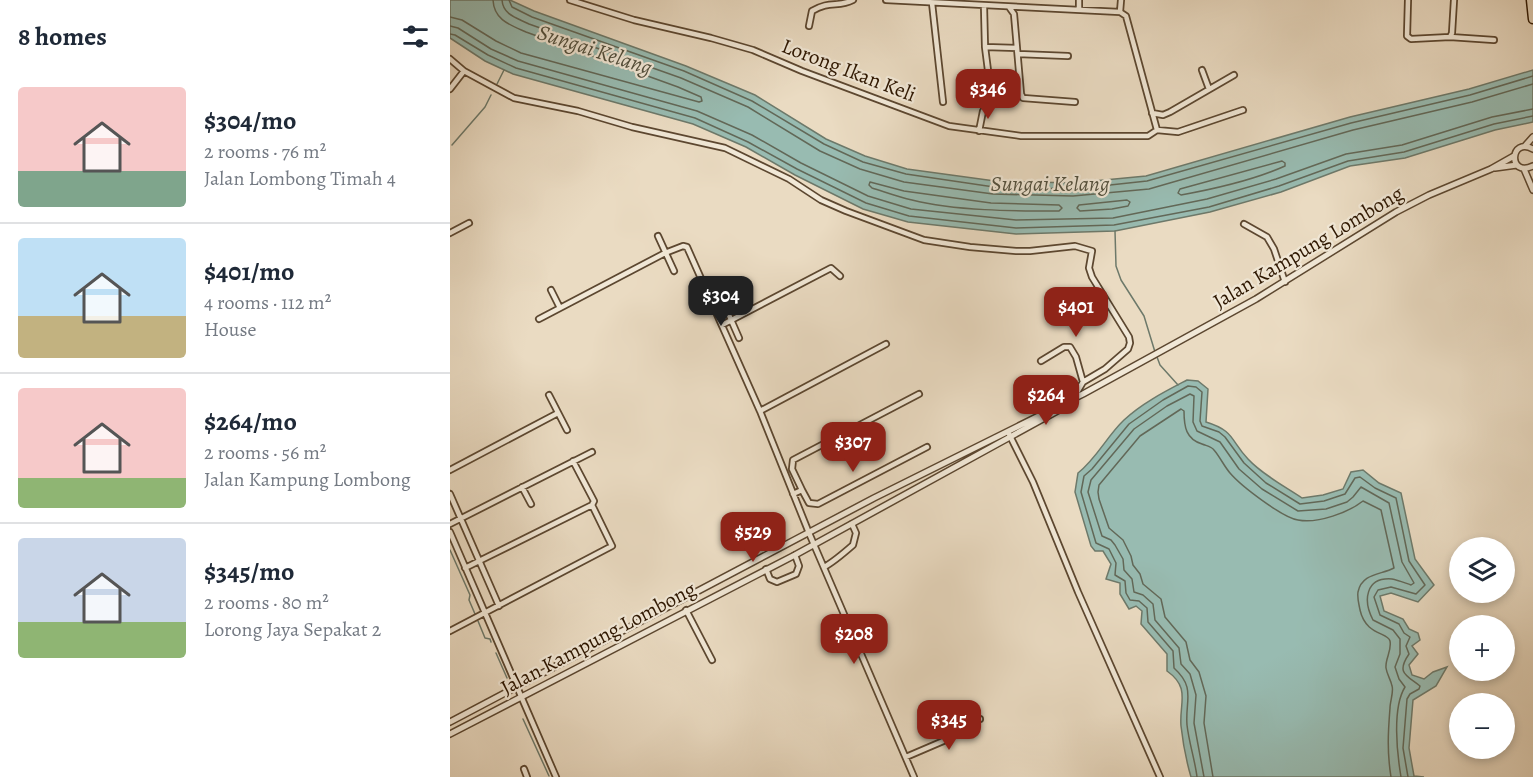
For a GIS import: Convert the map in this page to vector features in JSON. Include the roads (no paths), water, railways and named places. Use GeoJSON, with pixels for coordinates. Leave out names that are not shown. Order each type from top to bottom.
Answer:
{"type":"FeatureCollection","features":[{"type":"Feature","properties":{"kind":"highway"},"geometry":{"type":"LineString","coordinates":[[1531,0],[1533,19]]}},
{"type":"Feature","properties":{"kind":"street","name":"Lorong Ikan Keli"},"geometry":{"type":"LineString","coordinates":[[570,0],[634,20],[753,50],[802,71],[949,126],[979,131],[1021,136],[1148,136],[1156,130],[1168,133],[1178,132],[1243,110]]}},
{"type":"Feature","properties":{"kind":"street"},"geometry":{"type":"LineString","coordinates":[[809,26],[812,11],[823,3],[848,3],[854,0]]}},
{"type":"Feature","properties":{"kind":"street"},"geometry":{"type":"LineString","coordinates":[[886,0],[1120,12],[1126,16],[1156,130]]}},
{"type":"Feature","properties":{"kind":"street"},"geometry":{"type":"LineString","coordinates":[[1007,0],[1008,7],[1014,14],[1021,94],[1026,99],[1075,102]]}},
{"type":"Feature","properties":{"kind":"street"},"geometry":{"type":"LineString","coordinates":[[1079,0],[1079,10]]}},
{"type":"Feature","properties":{"kind":"street"},"geometry":{"type":"LineString","coordinates":[[1120,12],[1121,0]]}},
{"type":"Feature","properties":{"kind":"street"},"geometry":{"type":"LineString","coordinates":[[1408,0],[1407,36],[1410,39],[1450,37],[1494,40]]}},
{"type":"Feature","properties":{"kind":"street"},"geometry":{"type":"LineString","coordinates":[[1450,37],[1454,0]]}},
{"type":"Feature","properties":{"kind":"street"},"geometry":{"type":"LineString","coordinates":[[932,3],[943,102]]}},
{"type":"Feature","properties":{"kind":"street"},"geometry":{"type":"LineString","coordinates":[[979,131],[983,111],[988,106],[991,94],[985,47],[984,6]]}},
{"type":"Feature","properties":{"kind":"street"},"geometry":{"type":"LineString","coordinates":[[985,47],[1068,56]]}},
{"type":"Feature","properties":{"kind":"street"},"geometry":{"type":"LineString","coordinates":[[450,59],[464,71],[514,98],[578,111],[632,127],[725,148],[789,179],[821,200],[924,240],[1016,251],[1075,246],[1092,251],[1089,268],[1092,277],[1129,336],[1130,343],[1128,349],[1105,369],[1083,382],[1073,399]]}},
{"type":"Feature","properties":{"kind":"street"},"geometry":{"type":"LineString","coordinates":[[1202,70],[1209,89]]}},
{"type":"Feature","properties":{"kind":"street"},"geometry":{"type":"LineString","coordinates":[[450,89],[464,71]]}},
{"type":"Feature","properties":{"kind":"street"},"geometry":{"type":"LineString","coordinates":[[1152,113],[1163,115],[1234,75]]}},
{"type":"Feature","properties":{"kind":"street"},"geometry":{"type":"LineString","coordinates":[[990,83],[1020,84]]}},
{"type":"Feature","properties":{"kind":"street"},"geometry":{"type":"LineString","coordinates":[[1517,165],[1514,156],[1516,150],[1525,146],[1533,136]]}},
{"type":"Feature","properties":{"kind":"street"},"geometry":{"type":"LineString","coordinates":[[1525,146],[1533,149]]}},
{"type":"Feature","properties":{"kind":"street"},"geometry":{"type":"LineString","coordinates":[[1491,169],[1514,156]]}},
{"type":"Feature","properties":{"kind":"street"},"geometry":{"type":"LineString","coordinates":[[1491,169],[1517,165],[1524,169],[1533,190]]}},
{"type":"Feature","properties":{"kind":"street"},"geometry":{"type":"LineString","coordinates":[[1524,169],[1533,166]]}},
{"type":"Feature","properties":{"kind":"street","name":"Jalan Kampung Lombong"},"geometry":{"type":"LineString","coordinates":[[450,734],[852,524],[1286,282],[1396,212],[1428,195],[1491,169]]}},
{"type":"Feature","properties":{"kind":"street"},"geometry":{"type":"LineString","coordinates":[[450,233],[469,223]]}},
{"type":"Feature","properties":{"kind":"street"},"geometry":{"type":"LineString","coordinates":[[1244,224],[1267,237],[1286,282]]}},
{"type":"Feature","properties":{"kind":"street"},"geometry":{"type":"LineString","coordinates":[[658,236],[674,271]]}},
{"type":"Feature","properties":{"kind":"street"},"geometry":{"type":"LineString","coordinates":[[539,319],[665,254],[683,246],[687,247],[760,411],[809,533],[915,777]]}},
{"type":"Feature","properties":{"kind":"street"},"geometry":{"type":"LineString","coordinates":[[722,325],[831,268],[840,276]]}},
{"type":"Feature","properties":{"kind":"street"},"geometry":{"type":"LineString","coordinates":[[551,290],[560,308]]}},
{"type":"Feature","properties":{"kind":"street"},"geometry":{"type":"LineString","coordinates":[[724,306],[739,338]]}},
{"type":"Feature","properties":{"kind":"street"},"geometry":{"type":"LineString","coordinates":[[760,411],[886,344]]}},
{"type":"Feature","properties":{"kind":"street"},"geometry":{"type":"LineString","coordinates":[[1041,361],[1064,347],[1070,347],[1076,357],[1083,382]]}},
{"type":"Feature","properties":{"kind":"street"},"geometry":{"type":"LineString","coordinates":[[919,394],[793,460],[792,469],[809,503],[818,504],[927,447]]}},
{"type":"Feature","properties":{"kind":"street","name":"Jalan Kampung Lombong"},"geometry":{"type":"LineString","coordinates":[[450,722],[894,488],[1010,435],[1068,405],[1083,394]]}},
{"type":"Feature","properties":{"kind":"street"},"geometry":{"type":"LineString","coordinates":[[549,395],[567,430]]}},
{"type":"Feature","properties":{"kind":"street"},"geometry":{"type":"LineString","coordinates":[[450,470],[558,412]]}},
{"type":"Feature","properties":{"kind":"street"},"geometry":{"type":"LineString","coordinates":[[1010,435],[1033,482],[1078,592],[1160,777]]}},
{"type":"Feature","properties":{"kind":"street"},"geometry":{"type":"LineString","coordinates":[[450,524],[592,452]]}},
{"type":"Feature","properties":{"kind":"street"},"geometry":{"type":"LineString","coordinates":[[450,631],[612,546],[592,505],[594,501],[573,461]]}},
{"type":"Feature","properties":{"kind":"street"},"geometry":{"type":"LineString","coordinates":[[522,487],[531,504]]}},
{"type":"Feature","properties":{"kind":"street"},"geometry":{"type":"LineString","coordinates":[[793,494],[802,490]]}},
{"type":"Feature","properties":{"kind":"street"},"geometry":{"type":"LineString","coordinates":[[450,494],[499,606]]}},
{"type":"Feature","properties":{"kind":"street"},"geometry":{"type":"LineString","coordinates":[[465,568],[592,505]]}},
{"type":"Feature","properties":{"kind":"street"},"geometry":{"type":"LineString","coordinates":[[824,567],[833,563],[837,556],[853,545],[856,533],[852,524]]}},
{"type":"Feature","properties":{"kind":"street"},"geometry":{"type":"LineString","coordinates":[[450,532],[556,777]]}},
{"type":"Feature","properties":{"kind":"street"},"geometry":{"type":"LineString","coordinates":[[766,569],[770,579],[777,582],[796,574],[799,566],[795,555]]}},
{"type":"Feature","properties":{"kind":"street"},"geometry":{"type":"LineString","coordinates":[[686,610],[712,660]]}},
{"type":"Feature","properties":{"kind":"street"},"geometry":{"type":"LineString","coordinates":[[906,757],[948,739],[954,725],[967,720],[980,719]]}},
{"type":"Feature","properties":{"kind":"street"},"geometry":{"type":"LineString","coordinates":[[524,769],[527,777]]}},
{"type":"Feature","properties":{"kind":"water","name":"Sungai Kelang"},"geometry":{"type":"Polygon","coordinates":[[[450,0],[510,0],[534,11],[686,66],[755,95],[826,139],[865,156],[907,169],[995,181],[1073,183],[1146,176],[1350,117],[1469,89],[1533,70],[1533,122],[1495,130],[1405,158],[1350,166],[1281,192],[1210,212],[1115,231],[1016,234],[908,222],[863,209],[746,147],[693,124],[513,74],[485,61],[450,38],[450,0]]]}},
{"type":"Feature","properties":{"kind":"water"},"geometry":{"type":"Polygon","coordinates":[[[1187,380],[1198,381],[1208,389],[1206,422],[1222,429],[1254,465],[1302,498],[1343,489],[1351,472],[1363,470],[1379,483],[1401,493],[1415,559],[1434,585],[1418,602],[1391,593],[1380,596],[1384,611],[1403,619],[1409,629],[1418,633],[1420,640],[1412,646],[1418,654],[1409,665],[1412,675],[1424,679],[1433,672],[1447,667],[1436,686],[1413,700],[1409,748],[1414,776],[1424,777],[1191,777],[1182,733],[1181,690],[1174,677],[1167,671],[1167,654],[1141,624],[1142,611],[1136,606],[1129,609],[1120,594],[1120,583],[1106,579],[1111,564],[1103,551],[1095,551],[1091,546],[1075,492],[1078,473],[1091,461],[1124,420],[1146,403],[1187,380]]]}},
{"type":"Feature","properties":{"kind":"waterway"},"geometry":{"type":"LineString","coordinates":[[497,84],[504,70]]}},
{"type":"Feature","properties":{"kind":"waterway"},"geometry":{"type":"LineString","coordinates":[[452,145],[485,107],[491,95]]}},
{"type":"Feature","properties":{"kind":"waterway"},"geometry":{"type":"LineString","coordinates":[[1115,231],[1116,266],[1121,280],[1144,316],[1155,352]]}},
{"type":"Feature","properties":{"kind":"waterway"},"geometry":{"type":"LineString","coordinates":[[1157,357],[1160,365],[1178,385]]}},
{"type":"Feature","properties":{"kind":"waterway"},"geometry":{"type":"LineString","coordinates":[[450,550],[470,595],[469,600],[475,614]]}},
{"type":"Feature","properties":{"kind":"waterway"},"geometry":{"type":"LineString","coordinates":[[478,621],[485,638],[490,639],[491,642]]}},
{"type":"Feature","properties":{"kind":"waterway"},"geometry":{"type":"LineString","coordinates":[[496,653],[507,678]]}},
{"type":"Feature","properties":{"kind":"waterway"},"geometry":{"type":"LineString","coordinates":[[523,719],[549,776]]}}]}
